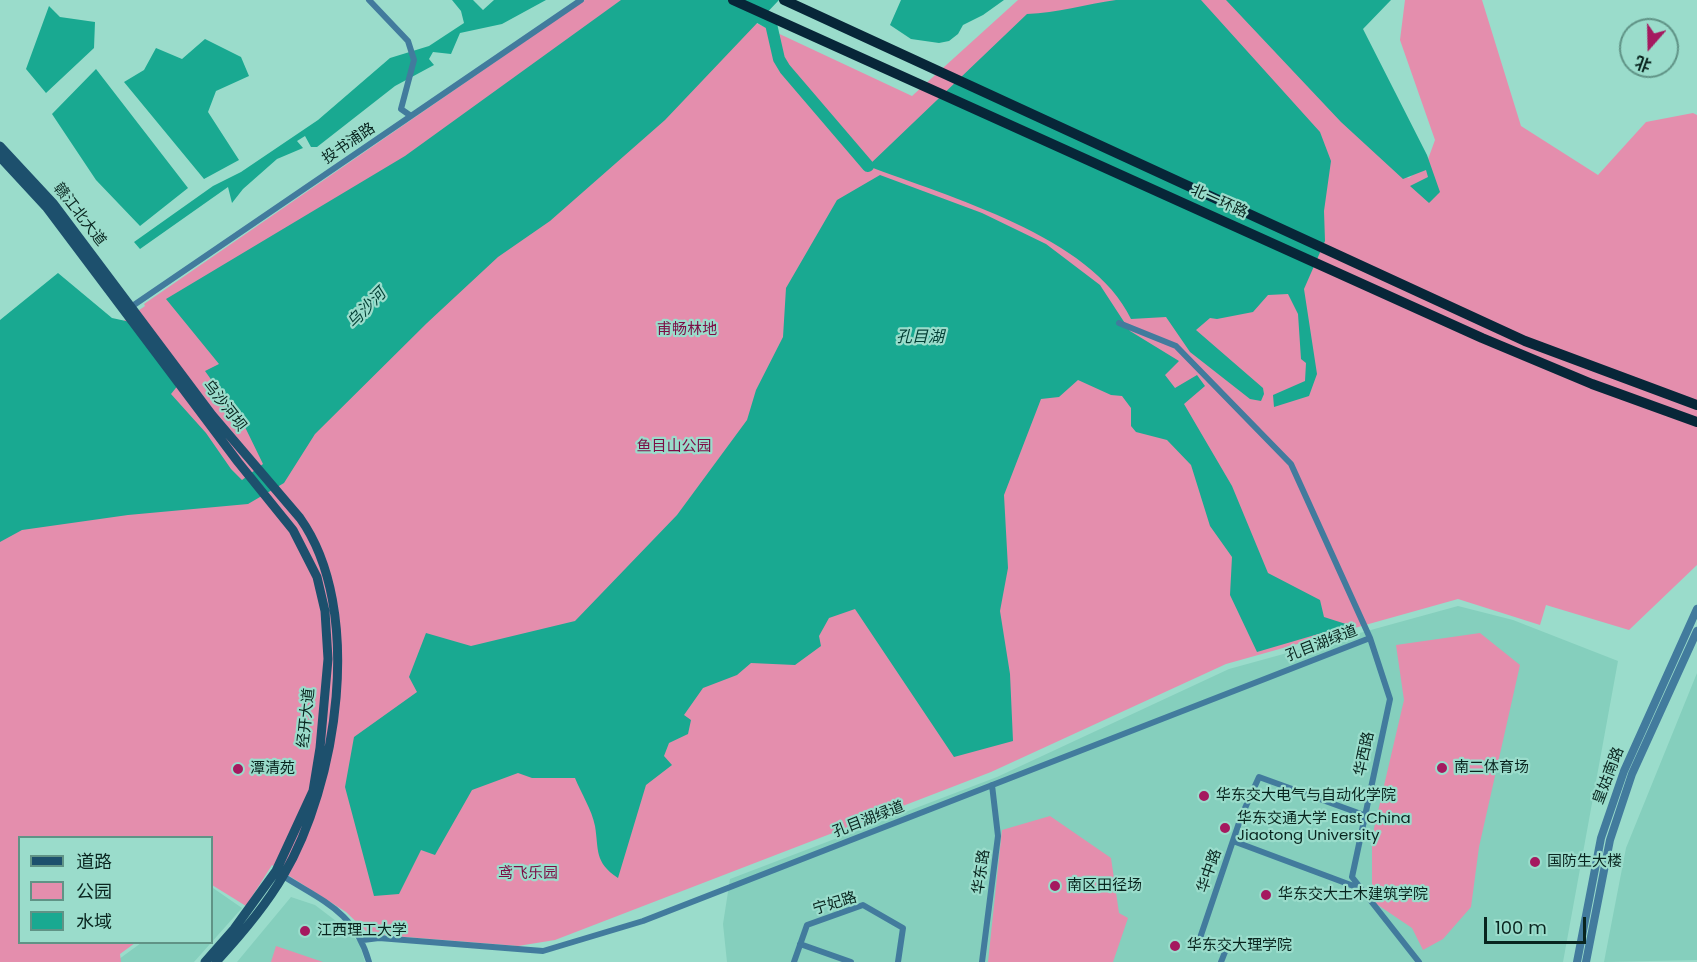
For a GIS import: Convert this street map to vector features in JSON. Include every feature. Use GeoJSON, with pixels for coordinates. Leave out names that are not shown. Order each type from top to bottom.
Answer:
{"type":"FeatureCollection","features":[{"type":"Feature","properties":{"kind":"highway","name":"北一环路"},"geometry":{"type":"LineString","coordinates":[[734,0],[1482,338],[1592,384],[1697,422]]}},
{"type":"Feature","properties":{"kind":"highway","name":"北一环路"},"geometry":{"type":"LineString","coordinates":[[784,0],[1525,341],[1697,405]]}},
{"type":"Feature","properties":{"kind":"main road","name":"赣江北大道"},"geometry":{"type":"LineString","coordinates":[[0,146],[53,203],[127,309]]}},
{"type":"Feature","properties":{"kind":"main road","name":"赣江北大道"},"geometry":{"type":"LineString","coordinates":[[0,157],[47,208],[114,298]]}},
{"type":"Feature","properties":{"kind":"main road","name":"乌沙河坝"},"geometry":{"type":"LineString","coordinates":[[114,298],[127,309],[243,460],[264,496]]}},
{"type":"Feature","properties":{"kind":"main road","name":"乌沙河坝"},"geometry":{"type":"LineString","coordinates":[[243,460],[300,518]]}},
{"type":"Feature","properties":{"kind":"main road","name":"经开大道"},"geometry":{"type":"LineString","coordinates":[[205,962],[234,930],[276,871],[313,791],[320,748],[328,659],[325,611],[317,577],[293,530],[264,496]]}},
{"type":"Feature","properties":{"kind":"main road","name":"经开大道"},"geometry":{"type":"LineString","coordinates":[[216,962],[239,936],[283,876],[320,794],[333,720],[337,619],[329,580],[307,528],[300,518]]}},
{"type":"Feature","properties":{"kind":"street"},"geometry":{"type":"LineString","coordinates":[[369,0],[408,41],[414,60],[401,109],[411,116]]}},
{"type":"Feature","properties":{"kind":"street","name":"投书浦路"},"geometry":{"type":"LineString","coordinates":[[127,309],[581,0]]}},
{"type":"Feature","properties":{"kind":"street","name":"华西路"},"geometry":{"type":"LineString","coordinates":[[1119,323],[1176,346],[1291,464],[1370,639],[1390,699],[1352,877],[1419,962]]}},
{"type":"Feature","properties":{"kind":"street","name":"皇姑南路"},"geometry":{"type":"LineString","coordinates":[[1577,962],[1601,838],[1624,771],[1697,609]]}},
{"type":"Feature","properties":{"kind":"street","name":"皇姑南路"},"geometry":{"type":"LineString","coordinates":[[1586,962],[1610,840],[1632,774],[1697,631]]}},
{"type":"Feature","properties":{"kind":"street","name":"孔目湖绿道"},"geometry":{"type":"LineString","coordinates":[[363,940],[379,938],[543,951],[643,921],[1370,639]]}},
{"type":"Feature","properties":{"kind":"street","name":"华中路"},"geometry":{"type":"LineString","coordinates":[[1221,962],[1225,952],[1200,938],[1233,841],[1259,777],[1365,815]]}},
{"type":"Feature","properties":{"kind":"street","name":"华东路"},"geometry":{"type":"LineString","coordinates":[[982,962],[998,836],[992,785]]}},
{"type":"Feature","properties":{"kind":"street"},"geometry":{"type":"LineString","coordinates":[[1233,841],[1362,889]]}},
{"type":"Feature","properties":{"kind":"street"},"geometry":{"type":"LineString","coordinates":[[283,876],[347,917],[363,940],[369,962]]}},
{"type":"Feature","properties":{"kind":"street","name":"宁妃路"},"geometry":{"type":"LineString","coordinates":[[794,962],[807,925],[863,904],[903,928],[898,962]]}},
{"type":"Feature","properties":{"kind":"street"},"geometry":{"type":"LineString","coordinates":[[800,944],[850,962]]}},
{"type":"Feature","properties":{"kind":"shaded area","name":"华东交通大学 East China Jiaotong University"},"geometry":{"type":"Polygon","coordinates":[[[1458,606],[1513,620],[1618,661],[1563,962],[727,962],[723,924],[730,879],[997,777],[1229,669],[1458,606]]]}},
{"type":"Feature","properties":{"kind":"shaded area"},"geometry":{"type":"Polygon","coordinates":[[[1697,673],[1697,960],[1604,962],[1626,848],[1697,673]]]}},
{"type":"Feature","properties":{"kind":"shaded area"},"geometry":{"type":"Polygon","coordinates":[[[213,888],[242,908],[213,941],[213,888]]]}},
{"type":"Feature","properties":{"kind":"shaded area","name":"江西理工大学"},"geometry":{"type":"Polygon","coordinates":[[[291,897],[315,905],[336,921],[359,942],[365,962],[237,962],[291,897]]]}},
{"type":"Feature","properties":{"kind":"shaded area"},"geometry":{"type":"Polygon","coordinates":[[[140,944],[210,944],[194,962],[115,962],[140,944]]]}},
{"type":"Feature","properties":{"kind":"green space","name":"鱼目山公园"},"geometry":{"type":"Polygon","coordinates":[[[585,0],[707,0],[912,96],[1018,0],[1250,0],[1403,176],[1409,178],[1427,162],[1435,140],[1400,40],[1405,0],[1482,0],[1521,126],[1598,175],[1646,122],[1693,113],[1697,115],[1697,565],[1629,630],[1546,605],[1540,625],[1458,599],[1226,664],[991,772],[555,940],[518,946],[369,934],[346,912],[272,865],[246,906],[213,886],[213,836],[18,836],[18,944],[134,944],[120,954],[121,962],[0,962],[0,407],[145,306],[144,304],[585,0]]]}},
{"type":"Feature","properties":{"kind":"green space","name":"南二体育场"},"geometry":{"type":"Polygon","coordinates":[[[1480,633],[1520,665],[1479,847],[1471,907],[1443,939],[1423,950],[1412,928],[1372,901],[1372,837],[1404,700],[1396,645],[1480,633]]]}},
{"type":"Feature","properties":{"kind":"green space","name":"南区田径场"},"geometry":{"type":"Polygon","coordinates":[[[1050,816],[1111,858],[1119,913],[1128,918],[1113,962],[988,962],[1002,830],[1050,816]]]}},
{"type":"Feature","properties":{"kind":"green space"},"geometry":{"type":"Polygon","coordinates":[[[276,946],[323,962],[271,962],[276,946]]]}},
{"type":"Feature","properties":{"kind":"water"},"geometry":{"type":"Polygon","coordinates":[[[452,0],[473,0],[483,10],[494,0],[546,0],[502,24],[460,33],[451,54],[433,52],[429,59],[434,65],[395,86],[317,147],[311,147],[305,136],[297,141],[303,148],[277,159],[243,189],[232,203],[228,187],[140,249],[134,242],[213,186],[241,172],[318,120],[390,58],[429,46],[464,23],[461,11],[452,0]]]}},
{"type":"Feature","properties":{"kind":"water","name":"乌沙河"},"geometry":{"type":"Polygon","coordinates":[[[621,0],[779,0],[665,120],[550,221],[498,257],[427,323],[315,434],[284,483],[248,504],[128,515],[22,530],[0,542],[0,320],[58,273],[112,318],[135,323],[179,384],[171,394],[206,433],[231,469],[242,480],[263,464],[245,427],[205,371],[219,364],[166,299],[405,156],[621,0]]]}},
{"type":"Feature","properties":{"kind":"water"},"geometry":{"type":"Polygon","coordinates":[[[901,0],[1004,0],[983,15],[963,25],[958,34],[949,41],[939,43],[911,39],[890,25],[901,0]]]}},
{"type":"Feature","properties":{"kind":"water"},"geometry":{"type":"Polygon","coordinates":[[[1116,0],[1201,0],[1320,132],[1331,161],[1324,211],[1325,241],[1304,289],[1317,374],[1309,396],[1274,407],[1273,395],[1305,381],[1306,363],[1301,359],[1298,314],[1288,294],[1268,295],[1253,312],[1217,319],[1210,318],[1196,330],[1263,388],[1264,394],[1261,401],[1250,399],[1190,352],[1166,317],[1131,319],[1112,290],[1085,264],[1052,242],[976,206],[868,166],[1027,14],[1116,0]]]}},
{"type":"Feature","properties":{"kind":"water"},"geometry":{"type":"Polygon","coordinates":[[[1226,0],[1391,0],[1363,29],[1427,155],[1440,192],[1429,203],[1410,186],[1428,177],[1426,170],[1403,179],[1341,122],[1226,0]]]}},
{"type":"Feature","properties":{"kind":"water"},"geometry":{"type":"Polygon","coordinates":[[[49,6],[60,17],[95,22],[94,48],[46,93],[26,69],[49,6]]]}},
{"type":"Feature","properties":{"kind":"water"},"geometry":{"type":"Polygon","coordinates":[[[205,39],[241,57],[249,76],[216,91],[208,112],[239,160],[204,179],[124,82],[144,70],[156,48],[182,59],[205,39]]]}},
{"type":"Feature","properties":{"kind":"water"},"geometry":{"type":"Polygon","coordinates":[[[96,69],[188,188],[140,226],[96,180],[52,114],[96,69]]]}},
{"type":"Feature","properties":{"kind":"water","name":"孔目湖"},"geometry":{"type":"Polygon","coordinates":[[[880,175],[982,213],[1046,244],[1100,285],[1130,331],[1179,361],[1165,375],[1175,388],[1197,375],[1205,386],[1184,404],[1232,486],[1268,573],[1320,600],[1324,617],[1349,625],[1257,652],[1230,595],[1232,557],[1210,526],[1191,465],[1167,440],[1136,432],[1131,426],[1131,408],[1122,396],[1111,395],[1078,380],[1059,397],[1041,399],[1004,495],[1008,568],[1000,611],[1010,674],[1013,741],[954,757],[855,609],[829,618],[819,636],[821,646],[795,665],[751,663],[737,675],[703,688],[684,715],[691,720],[688,734],[669,743],[664,756],[672,765],[646,785],[618,878],[601,861],[594,820],[575,778],[532,778],[518,773],[472,790],[435,855],[421,850],[399,894],[374,896],[345,787],[354,737],[417,692],[409,677],[426,633],[471,646],[575,621],[677,515],[747,420],[756,390],[783,337],[786,288],[837,200],[880,175]]]}},
{"type":"Feature","properties":{"kind":"waterway"},"geometry":{"type":"LineString","coordinates":[[752,13],[771,24],[779,59],[785,69],[868,166]]}},
{"type":"Feature","properties":{"kind":"place","name":"南二体育场"},"geometry":{"type":"Point","coordinates":[1442,768]}},
{"type":"Feature","properties":{"kind":"place","name":"潭清苑"},"geometry":{"type":"Point","coordinates":[238,769]}},
{"type":"Feature","properties":{"kind":"place","name":"华东交大电气与自动化学院"},"geometry":{"type":"Point","coordinates":[1204,796]}},
{"type":"Feature","properties":{"kind":"place","name":"华东交通大学 East China Jiaotong University"},"geometry":{"type":"Point","coordinates":[1225,828]}},
{"type":"Feature","properties":{"kind":"place","name":"国防生大楼"},"geometry":{"type":"Point","coordinates":[1535,862]}},
{"type":"Feature","properties":{"kind":"place","name":"南区田径场"},"geometry":{"type":"Point","coordinates":[1055,886]}},
{"type":"Feature","properties":{"kind":"place","name":"华东交大土木建筑学院"},"geometry":{"type":"Point","coordinates":[1266,895]}},
{"type":"Feature","properties":{"kind":"place","name":"江西理工大学"},"geometry":{"type":"Point","coordinates":[305,931]}},
{"type":"Feature","properties":{"kind":"place","name":"华东交大理学院"},"geometry":{"type":"Point","coordinates":[1175,946]}},
{"type":"Feature","properties":{"kind":"park label","name":"甫畅林地"},"geometry":{"type":"Point","coordinates":[687,330]}},
{"type":"Feature","properties":{"kind":"park label","name":"鸢飞乐园"},"geometry":{"type":"Point","coordinates":[528,874]}}]}
